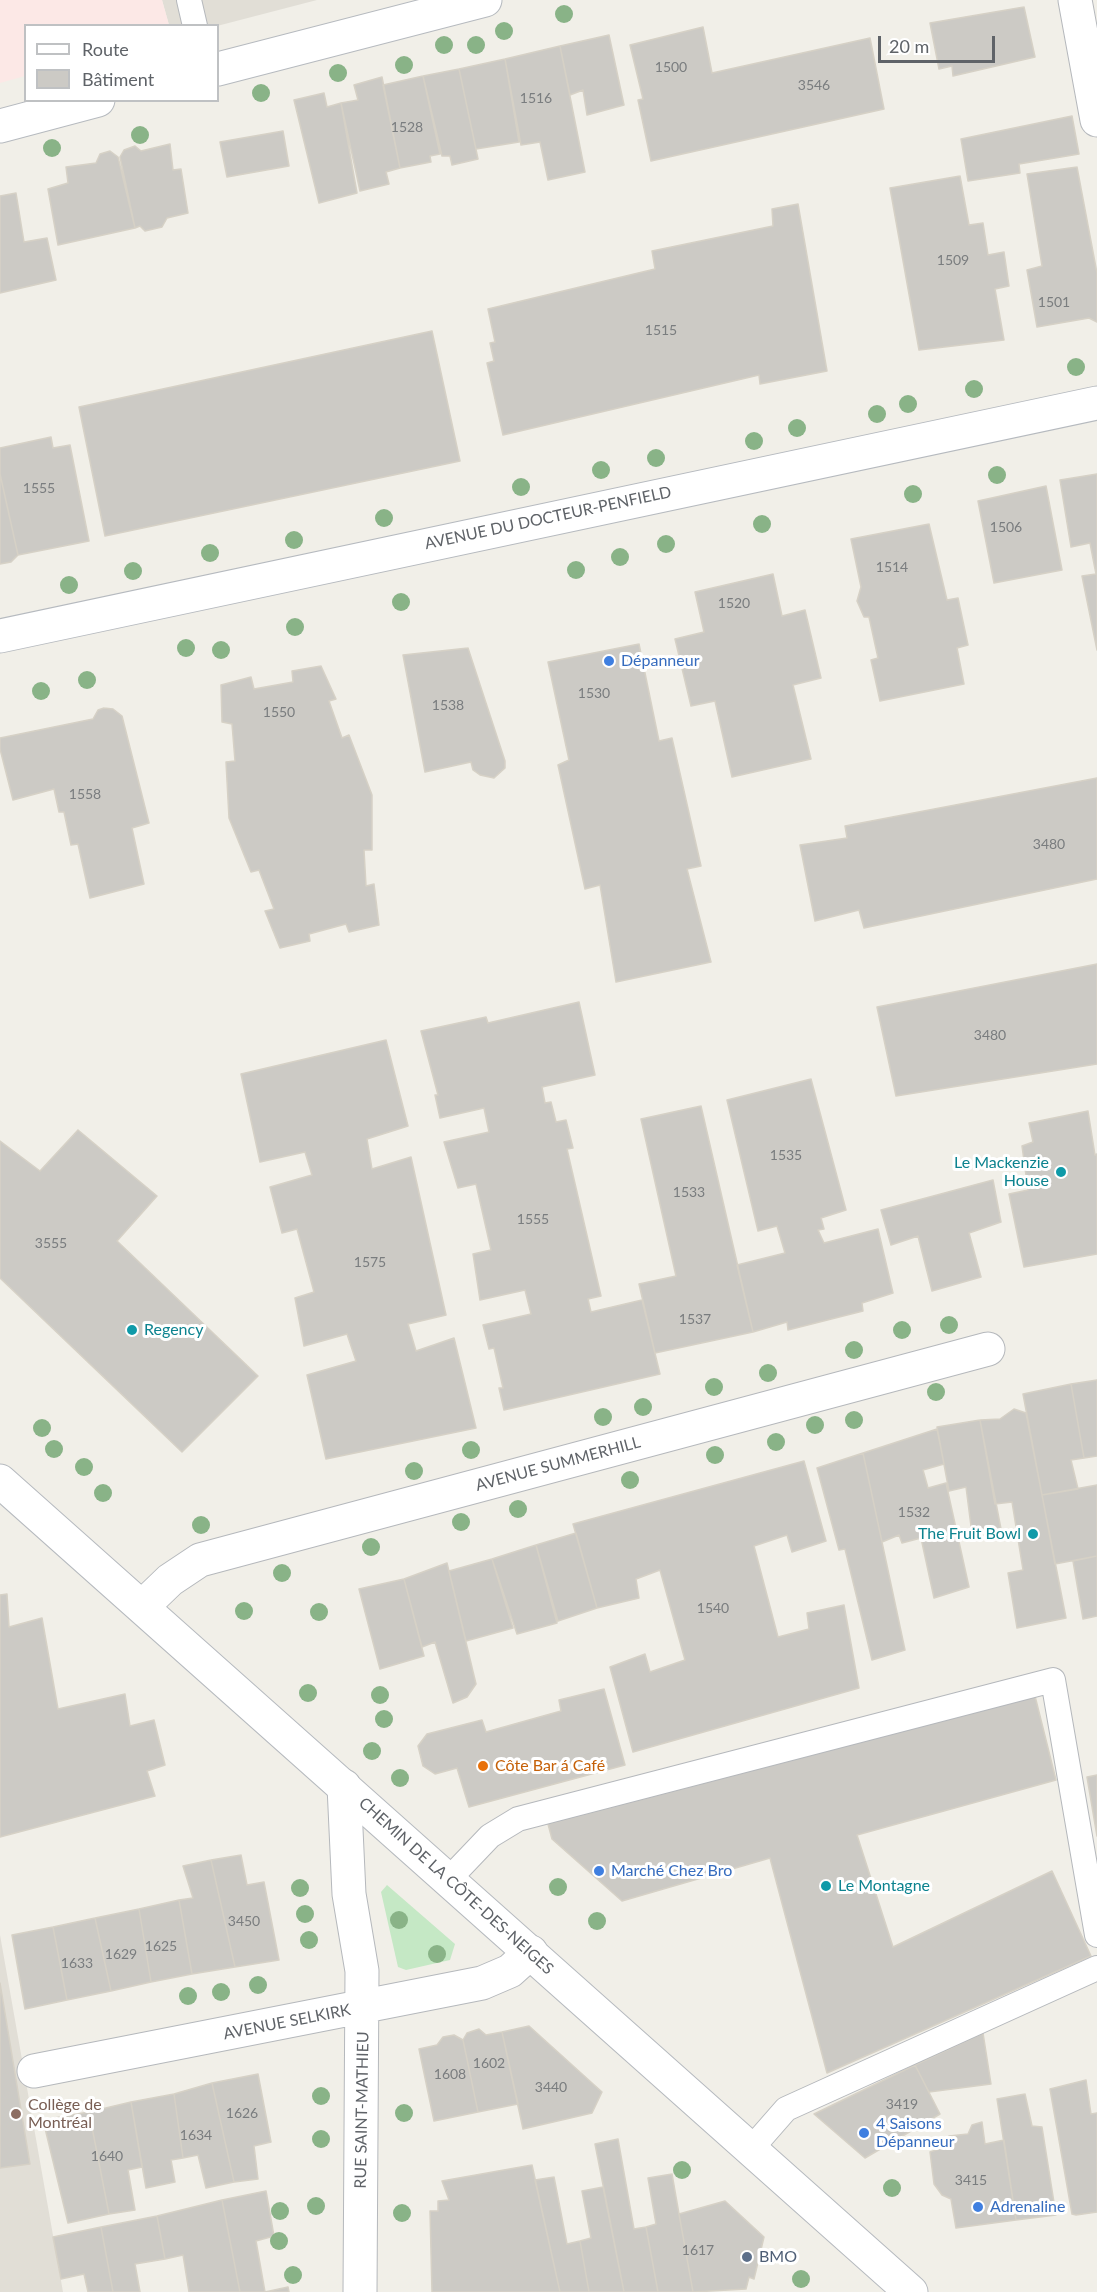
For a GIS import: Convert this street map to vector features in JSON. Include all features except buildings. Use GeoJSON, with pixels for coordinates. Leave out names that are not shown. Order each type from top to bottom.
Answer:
{"type":"FeatureCollection","features":[{"type":"Feature","properties":{"kind":"main road"},"geometry":{"type":"LineString","coordinates":[[219,69],[485,0]]}},
{"type":"Feature","properties":{"kind":"main road"},"geometry":{"type":"LineString","coordinates":[[1075,0],[1097,120]]}},
{"type":"Feature","properties":{"kind":"main road"},"geometry":{"type":"LineString","coordinates":[[0,126],[90,102]]}},
{"type":"Feature","properties":{"kind":"main road","name":"AVENUE DU DOCTEUR-PENFIELD"},"geometry":{"type":"LineString","coordinates":[[0,636],[1097,403]]}},
{"type":"Feature","properties":{"kind":"main road","name":"AVENUE SUMMERHILL"},"geometry":{"type":"LineString","coordinates":[[143,1606],[171,1580],[200,1560],[988,1349]]}},
{"type":"Feature","properties":{"kind":"main road","name":"CHEMIN DE LA CÔTE-DES-NEIGES"},"geometry":{"type":"LineString","coordinates":[[0,1481],[911,2292]]}},
{"type":"Feature","properties":{"kind":"main road","name":"RUE SAINT-MATHIEU"},"geometry":{"type":"LineString","coordinates":[[344,1786],[350,1894],[361,1950],[363,2007],[360,2292]]}},
{"type":"Feature","properties":{"kind":"main road","name":"AVENUE SELKIRK"},"geometry":{"type":"LineString","coordinates":[[34,2071],[492,1980],[510,1971],[531,1952]]}},
{"type":"Feature","properties":{"kind":"lane"},"geometry":{"type":"LineString","coordinates":[[189,0],[195,24]]}},
{"type":"Feature","properties":{"kind":"lane"},"geometry":{"type":"LineString","coordinates":[[449,1879],[490,1836],[524,1817],[1053,1680],[1097,1935]]}},
{"type":"Feature","properties":{"kind":"lane"},"geometry":{"type":"LineString","coordinates":[[751,2149],[786,2109],[1097,1968]]}},
{"type":"Feature","properties":{"kind":"shaded area"},"geometry":{"type":"Polygon","coordinates":[[[0,0],[162,0],[169,24],[24,24],[24,76],[0,83],[0,0]]]}},
{"type":"Feature","properties":{"kind":"shaded area"},"geometry":{"type":"Polygon","coordinates":[[[162,0],[317,0],[219,25],[169,24],[162,0]]]}},
{"type":"Feature","properties":{"kind":"shaded area","name":"Collège de Montréal"},"geometry":{"type":"Polygon","coordinates":[[[0,1935],[63,2292],[0,2292],[0,1935]]]}},
{"type":"Feature","properties":{"kind":"green space"},"geometry":{"type":"Polygon","coordinates":[[[387,1885],[455,1944],[450,1960],[406,1970],[398,1967],[381,1892],[387,1885]]]}},
{"type":"Feature","properties":{"kind":"place","name":"Dépanneur"},"geometry":{"type":"Point","coordinates":[609,661]}},
{"type":"Feature","properties":{"kind":"place","name":"Le Mackenzie House"},"geometry":{"type":"Point","coordinates":[1061,1172]}},
{"type":"Feature","properties":{"kind":"place","name":"Regency"},"geometry":{"type":"Point","coordinates":[132,1330]}},
{"type":"Feature","properties":{"kind":"place","name":"The Fruit Bowl"},"geometry":{"type":"Point","coordinates":[1033,1534]}},
{"type":"Feature","properties":{"kind":"place","name":"Côte Bar á Café"},"geometry":{"type":"Point","coordinates":[483,1766]}},
{"type":"Feature","properties":{"kind":"place","name":"Marché Chez Bro"},"geometry":{"type":"Point","coordinates":[599,1871]}},
{"type":"Feature","properties":{"kind":"place","name":"Le Montagne"},"geometry":{"type":"Point","coordinates":[826,1886]}},
{"type":"Feature","properties":{"kind":"place","name":"Collège de Montréal"},"geometry":{"type":"Point","coordinates":[16,2114]}},
{"type":"Feature","properties":{"kind":"place","name":"4 Saisons Dépanneur"},"geometry":{"type":"Point","coordinates":[864,2133]}},
{"type":"Feature","properties":{"kind":"place","name":"Adrenaline"},"geometry":{"type":"Point","coordinates":[978,2207]}},
{"type":"Feature","properties":{"kind":"place","name":"BMO"},"geometry":{"type":"Point","coordinates":[747,2257]}}]}
